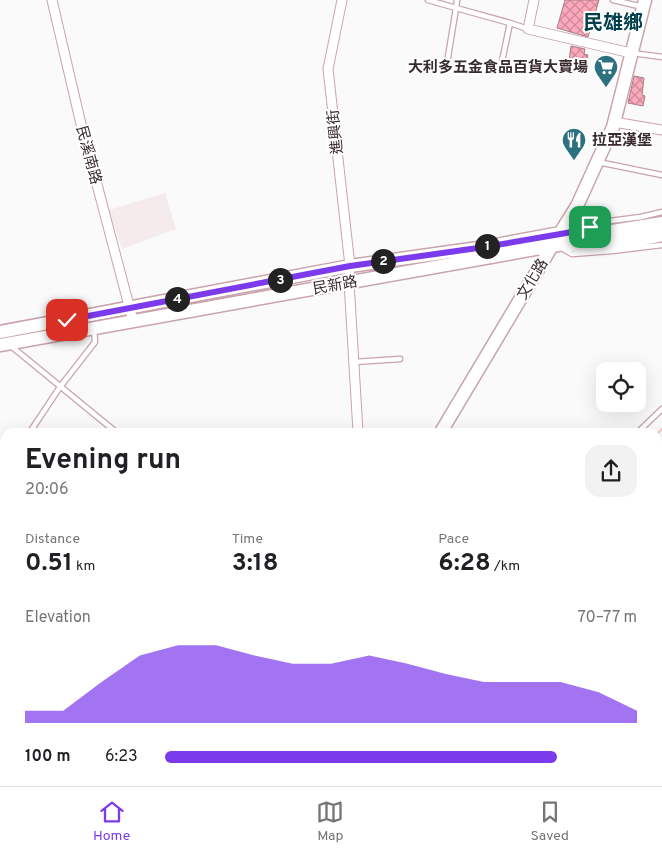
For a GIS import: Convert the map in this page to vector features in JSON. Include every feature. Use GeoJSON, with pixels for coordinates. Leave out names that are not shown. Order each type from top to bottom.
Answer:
{"type":"FeatureCollection","features":[{"type":"Feature","properties":{"kind":"main road","name":"文化路"},"geometry":{"type":"LineString","coordinates":[[443,428],[560,239],[577,206],[614,122],[644,4]]}},
{"type":"Feature","properties":{"kind":"main road"},"geometry":{"type":"LineString","coordinates":[[560,239],[576,242],[662,223]]}},
{"type":"Feature","properties":{"kind":"main road"},"geometry":{"type":"LineString","coordinates":[[560,239],[646,236],[662,232]]}},
{"type":"Feature","properties":{"kind":"main road","name":"民新路"},"geometry":{"type":"LineString","coordinates":[[0,332],[132,315],[349,282],[560,239]]}},
{"type":"Feature","properties":{"kind":"main road","name":"民新路"},"geometry":{"type":"LineString","coordinates":[[3,342],[94,328],[132,315],[350,266],[485,247],[560,239]]}},
{"type":"Feature","properties":{"kind":"street","name":"民溪南路"},"geometry":{"type":"LineString","coordinates":[[52,0],[80,120],[132,315]]}},
{"type":"Feature","properties":{"kind":"street","name":"進興街"},"geometry":{"type":"LineString","coordinates":[[342,0],[328,69],[350,266],[349,282],[358,428]]}},
{"type":"Feature","properties":{"kind":"street"},"geometry":{"type":"LineString","coordinates":[[534,0],[528,29],[631,53]]}},
{"type":"Feature","properties":{"kind":"street"},"geometry":{"type":"LineString","coordinates":[[614,122],[662,130]]}},
{"type":"Feature","properties":{"kind":"lane"},"geometry":{"type":"LineString","coordinates":[[428,0],[528,29]]}},
{"type":"Feature","properties":{"kind":"lane"},"geometry":{"type":"LineString","coordinates":[[447,63],[457,0]]}},
{"type":"Feature","properties":{"kind":"lane"},"geometry":{"type":"LineString","coordinates":[[613,0],[644,4]]}},
{"type":"Feature","properties":{"kind":"lane"},"geometry":{"type":"LineString","coordinates":[[500,71],[510,23]]}},
{"type":"Feature","properties":{"kind":"lane"},"geometry":{"type":"LineString","coordinates":[[631,53],[662,57]]}},
{"type":"Feature","properties":{"kind":"lane"},"geometry":{"type":"LineString","coordinates":[[597,162],[662,175]]}},
{"type":"Feature","properties":{"kind":"lane"},"geometry":{"type":"LineString","coordinates":[[662,212],[586,224],[560,239],[572,254],[662,245]]}},
{"type":"Feature","properties":{"kind":"lane"},"geometry":{"type":"LineString","coordinates":[[604,237],[634,223],[662,217]]}},
{"type":"Feature","properties":{"kind":"lane"},"geometry":{"type":"LineString","coordinates":[[604,237],[662,239]]}},
{"type":"Feature","properties":{"kind":"lane"},"geometry":{"type":"LineString","coordinates":[[33,428],[60,387],[95,342],[94,328]]}},
{"type":"Feature","properties":{"kind":"lane"},"geometry":{"type":"LineString","coordinates":[[3,342],[111,428]]}},
{"type":"Feature","properties":{"kind":"lane"},"geometry":{"type":"LineString","coordinates":[[354,362],[400,359]]}},
{"type":"Feature","properties":{"kind":"lane"},"geometry":{"type":"LineString","coordinates":[[642,428],[662,408]]}},
{"type":"Feature","properties":{"kind":"shaded area"},"geometry":{"type":"Polygon","coordinates":[[[165,193],[176,229],[122,249],[109,210],[165,193]]]}},
{"type":"Feature","properties":{"kind":"building"},"geometry":{"type":"Polygon","coordinates":[[[565,0],[599,0],[588,37],[557,28],[565,0]]]}},
{"type":"Feature","properties":{"kind":"building"},"geometry":{"type":"Polygon","coordinates":[[[571,46],[585,49],[584,54],[588,55],[585,66],[569,61],[571,46]]]}},
{"type":"Feature","properties":{"kind":"building"},"geometry":{"type":"Polygon","coordinates":[[[634,76],[644,78],[642,95],[645,96],[643,106],[628,103],[634,76]]]}},
{"type":"Feature","properties":{"kind":"place","name":"大利多五金食品百貨大賣場"},"geometry":{"type":"Point","coordinates":[606,88]}},
{"type":"Feature","properties":{"kind":"place","name":"拉亞漢堡"},"geometry":{"type":"Point","coordinates":[574,161]}},
{"type":"Feature","properties":{"kind":"district","name":"民雄鄉"},"geometry":{"type":"Point","coordinates":[613,22]}},
{"type":"Feature","properties":{"kind":"route"},"geometry":{"type":"LineString","coordinates":[[67,320],[350,266],[485,247],[572,232],[590,227]]}}]}
